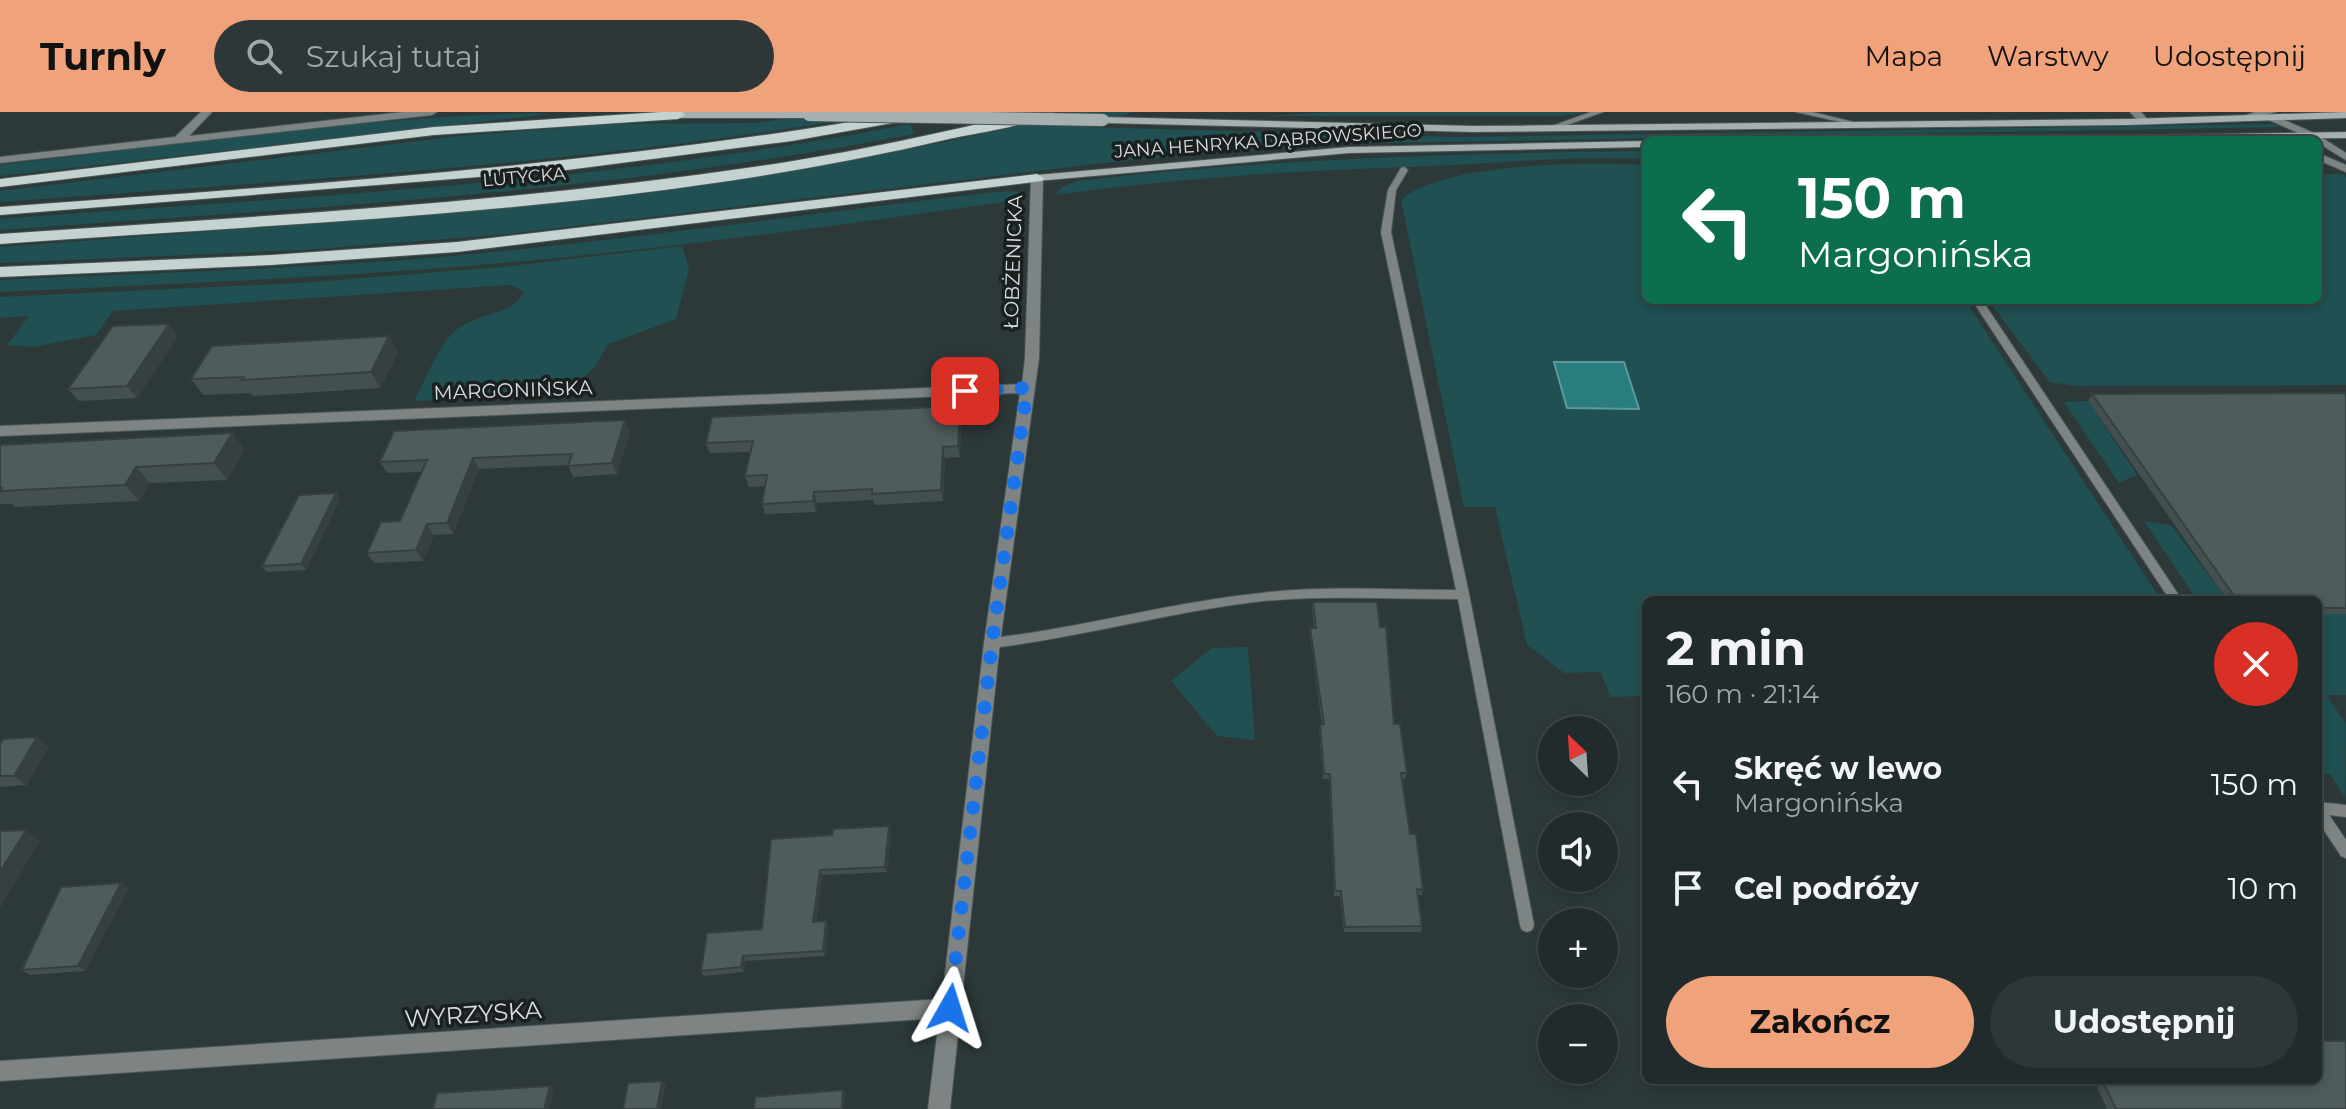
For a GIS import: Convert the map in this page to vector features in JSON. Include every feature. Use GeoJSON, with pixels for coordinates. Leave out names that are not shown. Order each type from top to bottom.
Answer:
{"type":"FeatureCollection","features":[{"type":"Feature","properties":{"kind":"main road","name":"LUTYCKA"},"geometry":{"type":"LineString","coordinates":[[0,211],[615,162],[783,139],[931,112]]}},
{"type":"Feature","properties":{"kind":"main road","name":"LUTYCKA"},"geometry":{"type":"LineString","coordinates":[[0,239],[602,189],[864,151],[1047,112]]}},
{"type":"Feature","properties":{"kind":"main road","name":"JANA HENRYKA DĄBROWSKIEGO"},"geometry":{"type":"LineString","coordinates":[[678,115],[769,113],[1438,130],[2145,122],[2270,115],[2346,115]]}},
{"type":"Feature","properties":{"kind":"main road"},"geometry":{"type":"LineString","coordinates":[[0,183],[434,131],[678,115]]}},
{"type":"Feature","properties":{"kind":"main road"},"geometry":{"type":"LineString","coordinates":[[2313,136],[2346,135]]}},
{"type":"Feature","properties":{"kind":"main road","name":"JANA HENRYKA DĄBROWSKIEGO"},"geometry":{"type":"LineString","coordinates":[[1037,178],[1360,150],[1642,144]]}},
{"type":"Feature","properties":{"kind":"main road"},"geometry":{"type":"LineString","coordinates":[[0,272],[444,248],[1037,178]]}},
{"type":"Feature","properties":{"kind":"street"},"geometry":{"type":"LineString","coordinates":[[179,139],[207,112]]}},
{"type":"Feature","properties":{"kind":"street"},"geometry":{"type":"LineString","coordinates":[[0,160],[432,112]]}},
{"type":"Feature","properties":{"kind":"street"},"geometry":{"type":"LineString","coordinates":[[648,112],[678,115]]}},
{"type":"Feature","properties":{"kind":"street"},"geometry":{"type":"LineString","coordinates":[[2135,112],[2145,122]]}},
{"type":"Feature","properties":{"kind":"street"},"geometry":{"type":"LineString","coordinates":[[2322,158],[2346,169]]}},
{"type":"Feature","properties":{"kind":"street","name":"ŁOBŻENICKA"},"geometry":{"type":"LineString","coordinates":[[939,1109],[992,643],[1033,343],[1037,178]]}},
{"type":"Feature","properties":{"kind":"street","name":"MARGONIŃSKA"},"geometry":{"type":"LineString","coordinates":[[0,431],[1027,388]]}},
{"type":"Feature","properties":{"kind":"street","name":"WYRZYSKA"},"geometry":{"type":"LineString","coordinates":[[0,1071],[950,1008]]}},
{"type":"Feature","properties":{"kind":"lane"},"geometry":{"type":"LineString","coordinates":[[1550,128],[1599,112]]}},
{"type":"Feature","properties":{"kind":"lane"},"geometry":{"type":"LineString","coordinates":[[1800,112],[1873,125]]}},
{"type":"Feature","properties":{"kind":"lane"},"geometry":{"type":"LineString","coordinates":[[2270,115],[2313,136]]}},
{"type":"Feature","properties":{"kind":"lane"},"geometry":{"type":"LineString","coordinates":[[2322,142],[2346,157]]}},
{"type":"Feature","properties":{"kind":"lane"},"geometry":{"type":"LineString","coordinates":[[1404,170],[1392,190],[1386,232],[1463,594],[1527,925]]}},
{"type":"Feature","properties":{"kind":"lane"},"geometry":{"type":"LineString","coordinates":[[1980,304],[2173,596]]}},
{"type":"Feature","properties":{"kind":"lane"},"geometry":{"type":"LineString","coordinates":[[992,643],[1044,638],[1137,617],[1264,597],[1463,594]]}},
{"type":"Feature","properties":{"kind":"lane"},"geometry":{"type":"LineString","coordinates":[[2322,809],[2346,811]]}},
{"type":"Feature","properties":{"kind":"lane"},"geometry":{"type":"LineString","coordinates":[[2322,815],[2346,852]]}},
{"type":"Feature","properties":{"kind":"shaded area"},"geometry":{"type":"Polygon","coordinates":[[[826,112],[891,112],[780,130],[558,158],[335,178],[0,202],[0,191],[460,136],[615,124],[758,123],[826,112]]]}},
{"type":"Feature","properties":{"kind":"shaded area"},"geometry":{"type":"Polygon","coordinates":[[[1078,112],[1134,112],[1082,127],[1457,137],[2274,124],[2280,127],[1322,144],[1104,163],[498,235],[303,250],[0,263],[0,247],[407,216],[542,202],[677,186],[945,142],[1078,112]]]}},
{"type":"Feature","properties":{"kind":"shaded area"},"geometry":{"type":"Polygon","coordinates":[[[1335,112],[1585,112],[1560,116],[1260,116],[1335,112]]]}},
{"type":"Feature","properties":{"kind":"shaded area"},"geometry":{"type":"Polygon","coordinates":[[[550,114],[0,176],[0,165],[200,141],[400,120],[550,114]]]}},
{"type":"Feature","properties":{"kind":"shaded area"},"geometry":{"type":"Polygon","coordinates":[[[910,124],[915,134],[802,154],[574,184],[459,196],[0,230],[0,219],[571,174],[798,144],[910,124]]]}},
{"type":"Feature","properties":{"kind":"shaded area"},"geometry":{"type":"Polygon","coordinates":[[[1642,151],[1642,159],[1557,159],[1275,173],[1055,195],[1062,187],[1077,181],[1148,173],[1290,162],[1642,151]]]}},
{"type":"Feature","properties":{"kind":"shaded area"},"geometry":{"type":"Polygon","coordinates":[[[1590,164],[1642,165],[1642,304],[1968,304],[2158,596],[1642,596],[1642,696],[1610,697],[1601,672],[1564,673],[1527,645],[1495,507],[1464,507],[1401,200],[1421,187],[1482,171],[1590,164]]]}},
{"type":"Feature","properties":{"kind":"shaded area"},"geometry":{"type":"Polygon","coordinates":[[[2343,174],[2346,177],[2346,385],[2076,386],[2050,382],[1991,304],[2322,304],[2322,175],[2343,174]]]}},
{"type":"Feature","properties":{"kind":"shaded area"},"geometry":{"type":"Polygon","coordinates":[[[1004,191],[1019,192],[1027,199],[735,238],[515,262],[0,292],[0,280],[452,256],[1004,191]]]}},
{"type":"Feature","properties":{"kind":"shaded area"},"geometry":{"type":"Polygon","coordinates":[[[682,246],[689,269],[676,319],[608,344],[594,368],[563,394],[414,401],[437,355],[455,331],[518,300],[524,292],[511,285],[113,311],[96,335],[33,347],[7,345],[29,316],[0,318],[0,297],[301,283],[502,267],[682,246]]]}},
{"type":"Feature","properties":{"kind":"shaded area"},"geometry":{"type":"Polygon","coordinates":[[[1554,362],[1624,362],[1639,409],[1567,408],[1554,362]]]}},
{"type":"Feature","properties":{"kind":"shaded area"},"geometry":{"type":"Polygon","coordinates":[[[2088,401],[2137,475],[2119,483],[2064,402],[2088,401]]]}},
{"type":"Feature","properties":{"kind":"shaded area"},"geometry":{"type":"Polygon","coordinates":[[[2144,521],[2171,525],[2224,596],[2194,596],[2144,521]]]}},
{"type":"Feature","properties":{"kind":"shaded area"},"geometry":{"type":"Polygon","coordinates":[[[2346,613],[2346,695],[2326,695],[2346,723],[2345,797],[2330,774],[2322,773],[2322,614],[2346,613]]]}},
{"type":"Feature","properties":{"kind":"shaded area"},"geometry":{"type":"Polygon","coordinates":[[[1248,647],[1255,740],[1217,736],[1171,681],[1212,648],[1248,647]]]}},
{"type":"Feature","properties":{"kind":"building"},"geometry":{"type":"Polygon","coordinates":[[[169,324],[127,386],[68,389],[113,326],[169,324]]]}},
{"type":"Feature","properties":{"kind":"building"},"geometry":{"type":"Polygon","coordinates":[[[389,336],[371,372],[242,380],[244,377],[191,379],[212,346],[389,336]]]}},
{"type":"Feature","properties":{"kind":"building"},"geometry":{"type":"Polygon","coordinates":[[[2346,393],[2346,608],[2322,608],[2322,596],[2234,596],[2092,394],[2346,393]]]}},
{"type":"Feature","properties":{"kind":"building"},"geometry":{"type":"Polygon","coordinates":[[[960,406],[958,446],[943,447],[941,490],[872,494],[872,489],[814,492],[813,501],[762,504],[767,475],[745,476],[753,441],[706,443],[712,417],[960,406]]]}},
{"type":"Feature","properties":{"kind":"building"},"geometry":{"type":"Polygon","coordinates":[[[625,420],[612,463],[568,466],[572,454],[473,458],[447,523],[427,524],[416,550],[367,553],[381,522],[400,521],[427,460],[380,462],[394,431],[625,420]]]}},
{"type":"Feature","properties":{"kind":"building"},"geometry":{"type":"Polygon","coordinates":[[[232,433],[214,463],[136,467],[125,485],[0,491],[0,445],[232,433]]]}},
{"type":"Feature","properties":{"kind":"building"},"geometry":{"type":"Polygon","coordinates":[[[336,493],[301,564],[262,566],[299,495],[336,493]]]}},
{"type":"Feature","properties":{"kind":"building"},"geometry":{"type":"Polygon","coordinates":[[[1313,602],[1377,602],[1380,627],[1386,627],[1394,724],[1400,724],[1407,773],[1401,773],[1410,834],[1416,834],[1423,890],[1417,889],[1422,926],[1345,927],[1341,891],[1335,891],[1330,774],[1324,774],[1320,725],[1324,724],[1310,628],[1316,628],[1313,602]]]}},
{"type":"Feature","properties":{"kind":"building"},"geometry":{"type":"Polygon","coordinates":[[[37,737],[14,776],[0,776],[0,745],[3,739],[37,737]]]}},
{"type":"Feature","properties":{"kind":"building"},"geometry":{"type":"Polygon","coordinates":[[[889,826],[885,867],[820,870],[813,922],[826,921],[823,951],[743,956],[741,967],[701,971],[707,933],[762,929],[771,839],[832,835],[833,829],[889,826]]]}},
{"type":"Feature","properties":{"kind":"building"},"geometry":{"type":"Polygon","coordinates":[[[26,830],[0,872],[0,831],[26,830]]]}},
{"type":"Feature","properties":{"kind":"building"},"geometry":{"type":"Polygon","coordinates":[[[121,883],[78,966],[22,970],[61,887],[121,883]]]}},
{"type":"Feature","properties":{"kind":"building"},"geometry":{"type":"Polygon","coordinates":[[[2322,1041],[2346,1041],[2346,1109],[2116,1109],[2104,1084],[2322,1084],[2322,1041]]]}},
{"type":"Feature","properties":{"kind":"building"},"geometry":{"type":"Polygon","coordinates":[[[662,1081],[657,1109],[623,1109],[628,1083],[662,1081]]]}},
{"type":"Feature","properties":{"kind":"building"},"geometry":{"type":"Polygon","coordinates":[[[550,1086],[544,1109],[433,1109],[437,1093],[550,1086]]]}},
{"type":"Feature","properties":{"kind":"building"},"geometry":{"type":"Polygon","coordinates":[[[843,1090],[842,1109],[754,1109],[755,1097],[843,1090]]]}},
{"type":"Feature","properties":{"kind":"route"},"geometry":{"type":"LineString","coordinates":[[950,1008],[992,643],[1027,388],[965,391]]}}]}
